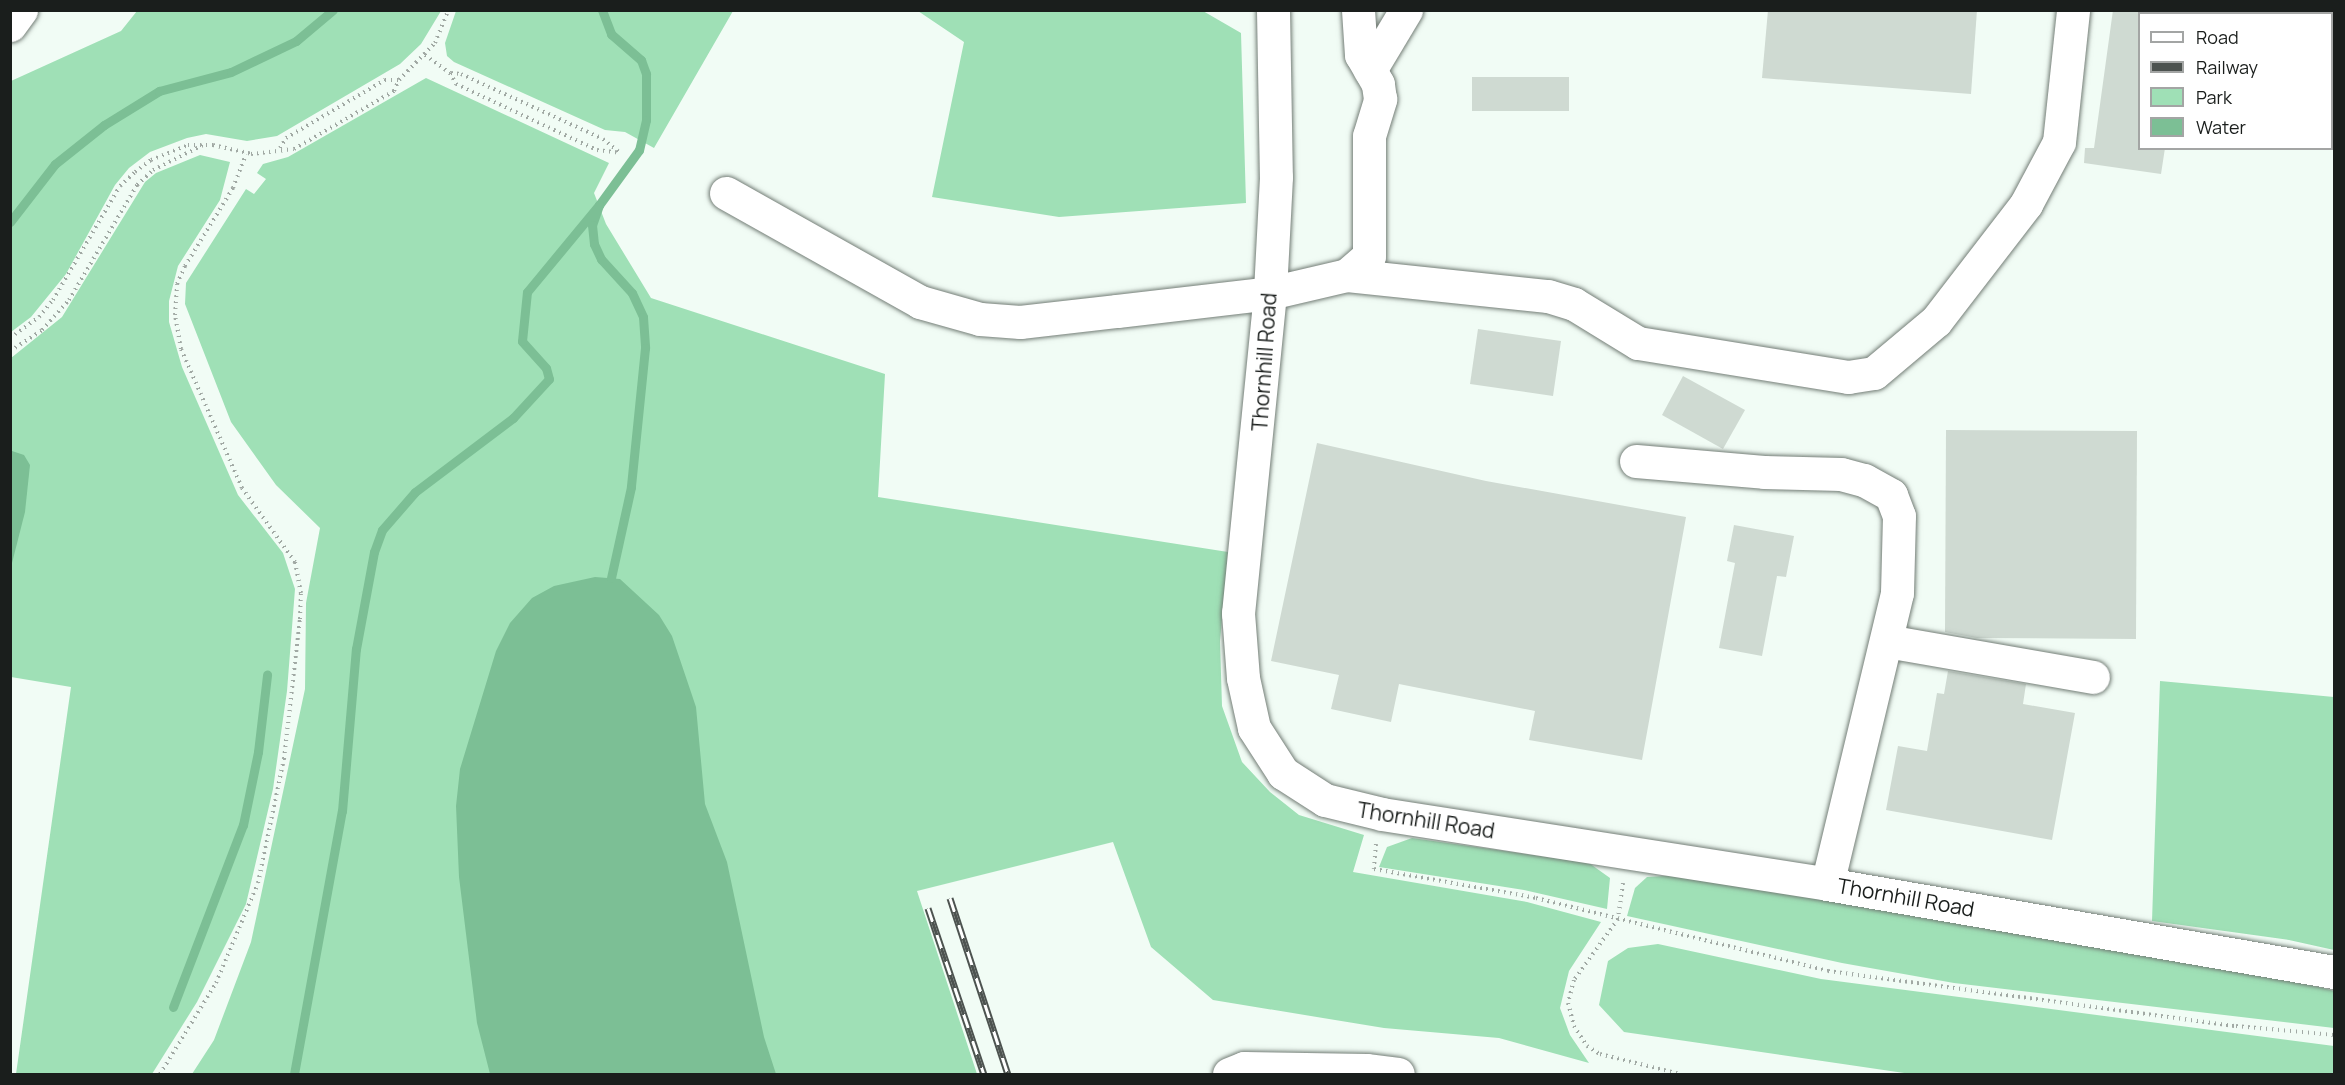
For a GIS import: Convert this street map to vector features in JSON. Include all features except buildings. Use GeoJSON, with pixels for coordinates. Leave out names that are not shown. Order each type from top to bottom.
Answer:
{"type":"FeatureCollection","features":[{"type":"Feature","properties":{"kind":"street"},"geometry":{"type":"LineString","coordinates":[[10,25],[21,10]]}},
{"type":"Feature","properties":{"kind":"street"},"geometry":{"type":"LineString","coordinates":[[1347,275],[1369,256],[1370,136],[1380,99],[1370,70],[1361,55],[1358,10]]}},
{"type":"Feature","properties":{"kind":"street"},"geometry":{"type":"LineString","coordinates":[[1370,70],[1406,10]]}},
{"type":"Feature","properties":{"kind":"street"},"geometry":{"type":"LineString","coordinates":[[726,193],[920,302],[980,320],[1020,322],[1270,293],[1347,275],[1548,296],[1574,304],[1638,343],[1848,377],[1874,373],[1936,321],[2026,204],[2060,142],[2073,10]]}},
{"type":"Feature","properties":{"kind":"street","name":"Thornhill Road"},"geometry":{"type":"LineString","coordinates":[[1274,14],[1276,177],[1270,293],[1238,613],[1248,706],[1254,728],[1284,773],[1325,800],[1382,814],[1827,884],[2334,972]]}},
{"type":"Feature","properties":{"kind":"street"},"geometry":{"type":"LineString","coordinates":[[1636,461],[1764,472],[1822,471],[1864,480],[1891,495],[1899,516],[1897,593],[1827,884]]}},
{"type":"Feature","properties":{"kind":"street"},"geometry":{"type":"LineString","coordinates":[[1887,641],[2093,677]]}},
{"type":"Feature","properties":{"kind":"street"},"geometry":{"type":"LineString","coordinates":[[1229,1074],[1244,1068],[1366,1070],[1398,1074]]}},
{"type":"Feature","properties":{"kind":"path"},"geometry":{"type":"LineString","coordinates":[[10,338],[39,317],[53,300],[120,186],[151,160],[188,145],[204,144],[246,154],[280,148],[294,149],[393,91],[399,80],[435,43],[448,10]]}},
{"type":"Feature","properties":{"kind":"path"},"geometry":{"type":"LineString","coordinates":[[425,55],[450,73],[456,84],[597,150],[620,153],[603,139],[461,74],[450,73]]}},
{"type":"Feature","properties":{"kind":"path"},"geometry":{"type":"LineString","coordinates":[[280,148],[286,138],[385,80],[399,80]]}},
{"type":"Feature","properties":{"kind":"path"},"geometry":{"type":"LineString","coordinates":[[10,351],[42,330],[69,300],[137,185],[153,170],[204,144]]}},
{"type":"Feature","properties":{"kind":"path"},"geometry":{"type":"LineString","coordinates":[[160,1074],[216,983],[258,883],[284,759],[300,619],[301,593],[295,562],[242,488],[182,349],[175,315],[177,284],[185,266],[233,188],[246,154]]}},
{"type":"Feature","properties":{"kind":"path"},"geometry":{"type":"LineString","coordinates":[[1382,814],[1374,869],[1536,898],[1828,971],[2334,1035]]}},
{"type":"Feature","properties":{"kind":"path"},"geometry":{"type":"LineString","coordinates":[[1628,853],[1618,919],[1574,980],[1568,1003],[1574,1026],[1587,1046],[1600,1054],[1680,1074]]}},
{"type":"Feature","properties":{"kind":"green space"},"geometry":{"type":"Polygon","coordinates":[[[456,10],[733,11],[654,148],[625,132],[605,130],[454,62],[447,56],[445,43],[456,10]]]}},
{"type":"Feature","properties":{"kind":"green space"},"geometry":{"type":"Polygon","coordinates":[[[137,11],[441,11],[421,44],[400,64],[277,136],[247,141],[206,134],[187,138],[150,152],[129,168],[115,185],[66,274],[31,317],[11,332],[11,81],[121,31],[137,11]]]}},
{"type":"Feature","properties":{"kind":"green space"},"geometry":{"type":"Polygon","coordinates":[[[918,11],[1203,11],[1241,33],[1246,203],[1059,217],[932,197],[964,42],[918,11]]]}},
{"type":"Feature","properties":{"kind":"green space"},"geometry":{"type":"Polygon","coordinates":[[[426,78],[609,163],[594,193],[606,224],[651,298],[885,374],[878,497],[1228,552],[1220,641],[1222,706],[1242,762],[1270,792],[1299,815],[1364,835],[1353,872],[1527,902],[1601,922],[1569,971],[1560,1008],[1570,1035],[1589,1063],[1499,1038],[1384,1028],[1213,1000],[1151,947],[1113,842],[917,891],[977,1074],[192,1074],[214,1040],[251,942],[305,689],[306,603],[320,528],[276,485],[231,422],[185,304],[186,283],[246,189],[254,194],[266,179],[257,173],[263,164],[288,157],[426,78]]]}},
{"type":"Feature","properties":{"kind":"green space"},"geometry":{"type":"Polygon","coordinates":[[[200,155],[230,162],[220,200],[178,266],[169,301],[169,322],[182,367],[238,495],[283,553],[295,589],[287,691],[273,789],[246,904],[197,1002],[152,1074],[16,1074],[71,687],[11,677],[11,358],[62,317],[145,182],[156,173],[200,155]]]}},
{"type":"Feature","properties":{"kind":"green space"},"geometry":{"type":"Polygon","coordinates":[[[2160,681],[2334,697],[2334,950],[2289,940],[2152,921],[2160,681]]]}},
{"type":"Feature","properties":{"kind":"green space"},"geometry":{"type":"Polygon","coordinates":[[[1412,838],[1589,863],[1610,878],[1607,909],[1524,890],[1379,867],[1387,847],[1412,838]]]}},
{"type":"Feature","properties":{"kind":"green space"},"geometry":{"type":"Polygon","coordinates":[[[1682,875],[2216,966],[2319,987],[2334,991],[2334,1028],[1954,983],[1842,963],[1627,916],[1635,888],[1647,877],[1682,875]]]}},
{"type":"Feature","properties":{"kind":"green space"},"geometry":{"type":"Polygon","coordinates":[[[1658,944],[1821,979],[2334,1046],[2334,1074],[1911,1074],[1624,1032],[1599,1005],[1608,961],[1628,948],[1658,944]]]}},
{"type":"Feature","properties":{"kind":"water"},"geometry":{"type":"Polygon","coordinates":[[[12,451],[24,455],[30,465],[25,512],[11,567],[12,451]]]}},
{"type":"Feature","properties":{"kind":"water"},"geometry":{"type":"Polygon","coordinates":[[[595,577],[620,579],[659,615],[672,636],[696,707],[705,804],[727,862],[764,1037],[776,1074],[490,1074],[477,1023],[459,877],[456,806],[460,769],[496,651],[510,623],[532,598],[554,586],[595,577]]]}},
{"type":"Feature","properties":{"kind":"waterway"},"geometry":{"type":"LineString","coordinates":[[10,222],[55,164],[104,125],[159,91],[231,72],[296,41],[333,10]]}},
{"type":"Feature","properties":{"kind":"waterway"},"geometry":{"type":"LineString","coordinates":[[602,10],[611,34],[641,60],[646,74],[646,120],[639,150],[599,205],[592,225],[594,244],[601,259],[632,293],[643,317],[645,348],[631,487],[611,578]]}},
{"type":"Feature","properties":{"kind":"waterway"},"geometry":{"type":"LineString","coordinates":[[294,1074],[342,811],[356,649],[374,552],[382,530],[415,492],[513,418],[549,379],[546,368],[522,341],[527,292],[599,205]]}},
{"type":"Feature","properties":{"kind":"waterway"},"geometry":{"type":"LineString","coordinates":[[173,1007],[243,825],[258,752],[267,675]]}},
{"type":"Feature","properties":{"kind":"railway"},"geometry":{"type":"LineString","coordinates":[[950,898],[1008,1074]]}},
{"type":"Feature","properties":{"kind":"railway"},"geometry":{"type":"LineString","coordinates":[[928,908],[984,1074]]}}]}
